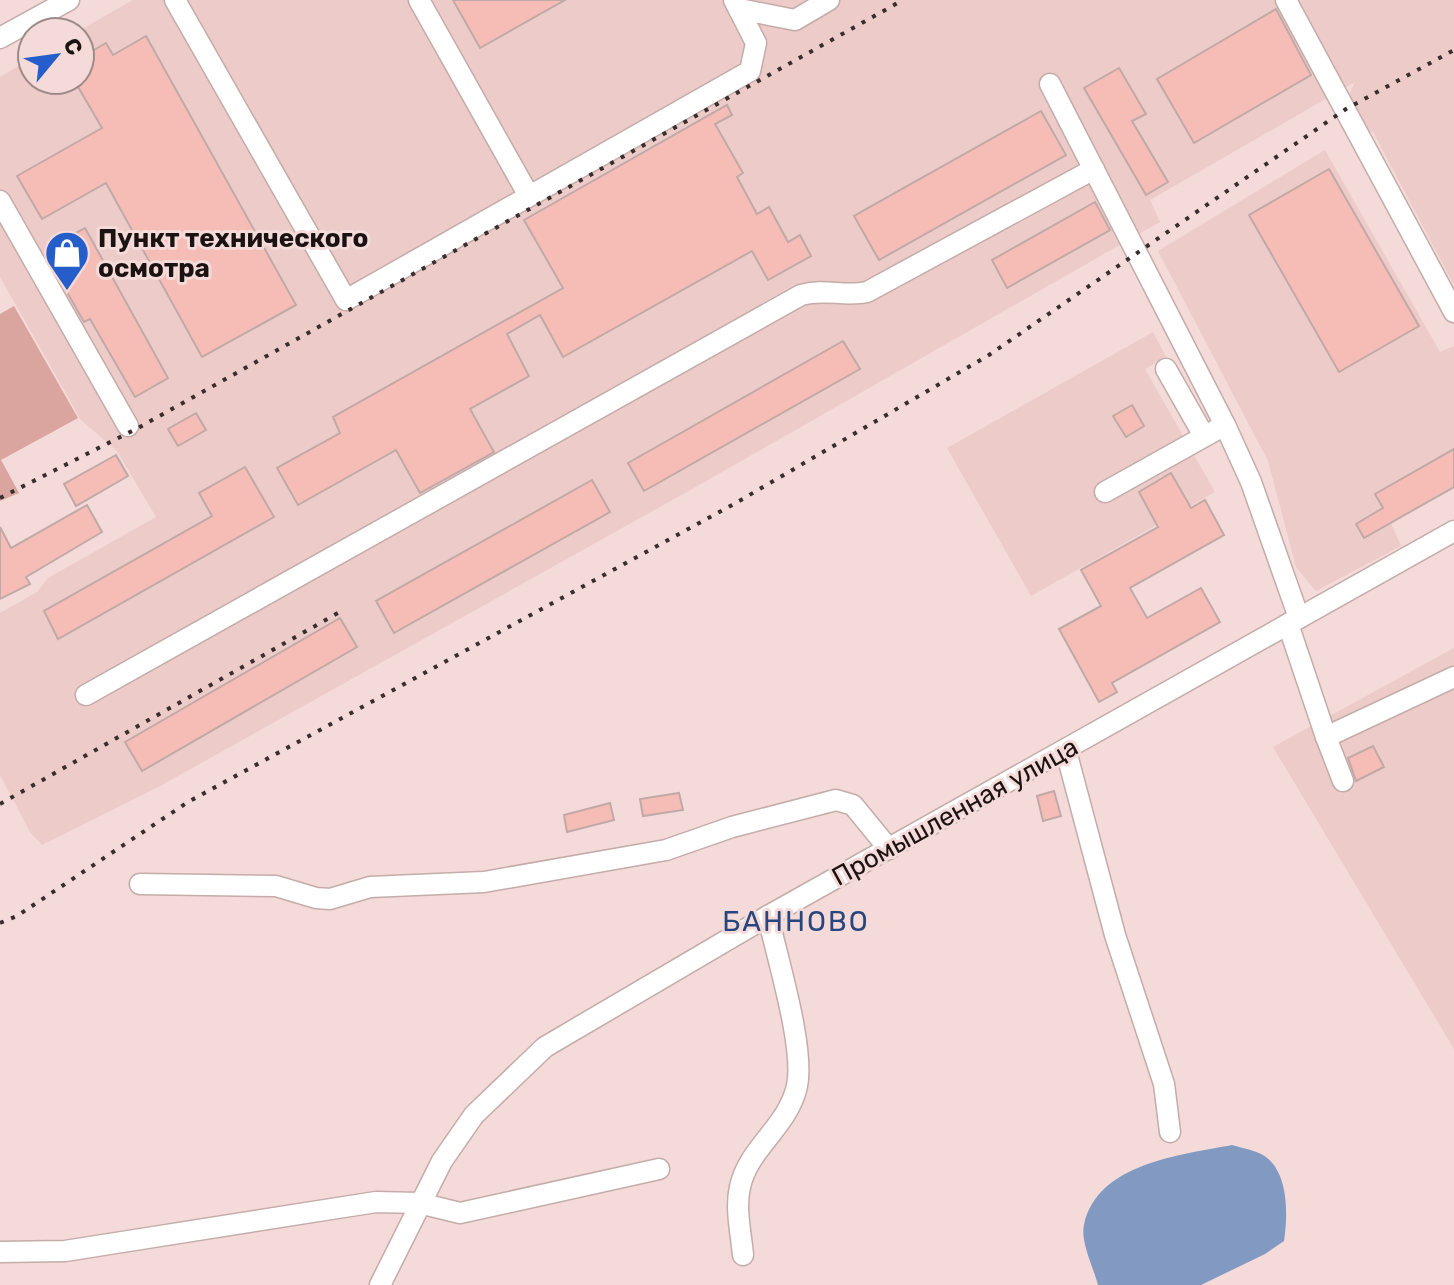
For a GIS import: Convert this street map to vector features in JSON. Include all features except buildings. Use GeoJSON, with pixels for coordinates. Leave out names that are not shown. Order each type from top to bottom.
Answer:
{"type":"FeatureCollection","features":[{"type":"Feature","properties":{"kind":"street"},"geometry":{"type":"LineString","coordinates":[[0,38],[69,0]]}},
{"type":"Feature","properties":{"kind":"street"},"geometry":{"type":"LineString","coordinates":[[175,0],[346,300],[750,71],[756,43],[737,5]]}},
{"type":"Feature","properties":{"kind":"street"},"geometry":{"type":"LineString","coordinates":[[419,0],[529,196]]}},
{"type":"Feature","properties":{"kind":"street"},"geometry":{"type":"LineString","coordinates":[[737,5],[795,20],[829,0]]}},
{"type":"Feature","properties":{"kind":"street"},"geometry":{"type":"LineString","coordinates":[[1286,0],[1454,312]]}},
{"type":"Feature","properties":{"kind":"street"},"geometry":{"type":"LineString","coordinates":[[1050,84],[1225,425],[1251,482],[1326,737],[1343,781]]}},
{"type":"Feature","properties":{"kind":"street"},"geometry":{"type":"LineString","coordinates":[[86,695],[801,295],[818,290],[852,295],[867,292],[1094,169]]}},
{"type":"Feature","properties":{"kind":"street"},"geometry":{"type":"LineString","coordinates":[[0,201],[128,426]]}},
{"type":"Feature","properties":{"kind":"street"},"geometry":{"type":"LineString","coordinates":[[1166,369],[1204,436]]}},
{"type":"Feature","properties":{"kind":"street"},"geometry":{"type":"LineString","coordinates":[[1105,492],[1225,425]]}},
{"type":"Feature","properties":{"kind":"street","name":"Промышленная улица"},"geometry":{"type":"LineString","coordinates":[[380,1285],[442,1161],[474,1115],[545,1047],[768,916],[1454,531]]}},
{"type":"Feature","properties":{"kind":"street"},"geometry":{"type":"LineString","coordinates":[[1326,737],[1454,677]]}},
{"type":"Feature","properties":{"kind":"street"},"geometry":{"type":"LineString","coordinates":[[1066,751],[1115,935],[1164,1084],[1170,1132]]}},
{"type":"Feature","properties":{"kind":"street"},"geometry":{"type":"LineString","coordinates":[[140,884],[276,886],[330,899],[370,887],[484,882],[666,850],[732,827],[836,800],[846,800],[853,805],[889,849]]}},
{"type":"Feature","properties":{"kind":"street"},"geometry":{"type":"LineString","coordinates":[[743,1255],[738,1199],[740,1183],[751,1160],[786,1118],[797,1086],[798,1059],[768,916]]}},
{"type":"Feature","properties":{"kind":"street"},"geometry":{"type":"LineString","coordinates":[[0,1252],[65,1251],[376,1202],[419,1203],[460,1213],[659,1169]]}},
{"type":"Feature","properties":{"kind":"shaded area"},"geometry":{"type":"Polygon","coordinates":[[[133,0],[1454,0],[1454,285],[1373,132],[1367,131],[1348,98],[1355,82],[1150,200],[1160,222],[701,484],[162,785],[42,845],[30,832],[0,775],[0,613],[37,592],[48,578],[156,517],[117,451],[81,420],[0,277],[0,77],[16,68],[16,96],[96,96],[96,21],[133,0]]]}},
{"type":"Feature","properties":{"kind":"shaded area"},"geometry":{"type":"Polygon","coordinates":[[[1325,150],[1440,352],[1454,346],[1454,487],[1391,523],[1401,546],[1316,591],[1296,567],[1268,461],[1158,251],[1325,150]]]}},
{"type":"Feature","properties":{"kind":"shaded area"},"geometry":{"type":"Polygon","coordinates":[[[14,306],[78,418],[1,460],[19,493],[0,501],[0,314],[14,306]]]}},
{"type":"Feature","properties":{"kind":"shaded area"},"geometry":{"type":"Polygon","coordinates":[[[1153,332],[1166,357],[1145,369],[1215,492],[1031,596],[947,448],[1153,332]]]}},
{"type":"Feature","properties":{"kind":"shaded area"},"geometry":{"type":"Polygon","coordinates":[[[1454,648],[1454,1049],[1273,747],[1454,648]]]}},
{"type":"Feature","properties":{"kind":"water"},"geometry":{"type":"Polygon","coordinates":[[[1232,1145],[1263,1155],[1278,1172],[1285,1194],[1284,1241],[1265,1254],[1201,1285],[1098,1285],[1083,1232],[1092,1204],[1105,1188],[1123,1175],[1166,1158],[1232,1145]]]}},
{"type":"Feature","properties":{"kind":"railway"},"geometry":{"type":"LineString","coordinates":[[0,498],[138,428],[903,0]]}},
{"type":"Feature","properties":{"kind":"railway"},"geometry":{"type":"LineString","coordinates":[[0,923],[17,916],[188,802],[734,504],[989,355],[1346,109],[1454,50]]}},
{"type":"Feature","properties":{"kind":"railway"},"geometry":{"type":"LineString","coordinates":[[0,804],[338,613]]}},
{"type":"Feature","properties":{"kind":"place","name":"Пункт технического осмотра"},"geometry":{"type":"Point","coordinates":[67,292]}},
{"type":"Feature","properties":{"kind":"district","name":"БАННОВО"},"geometry":{"type":"Point","coordinates":[796,921]}}]}
